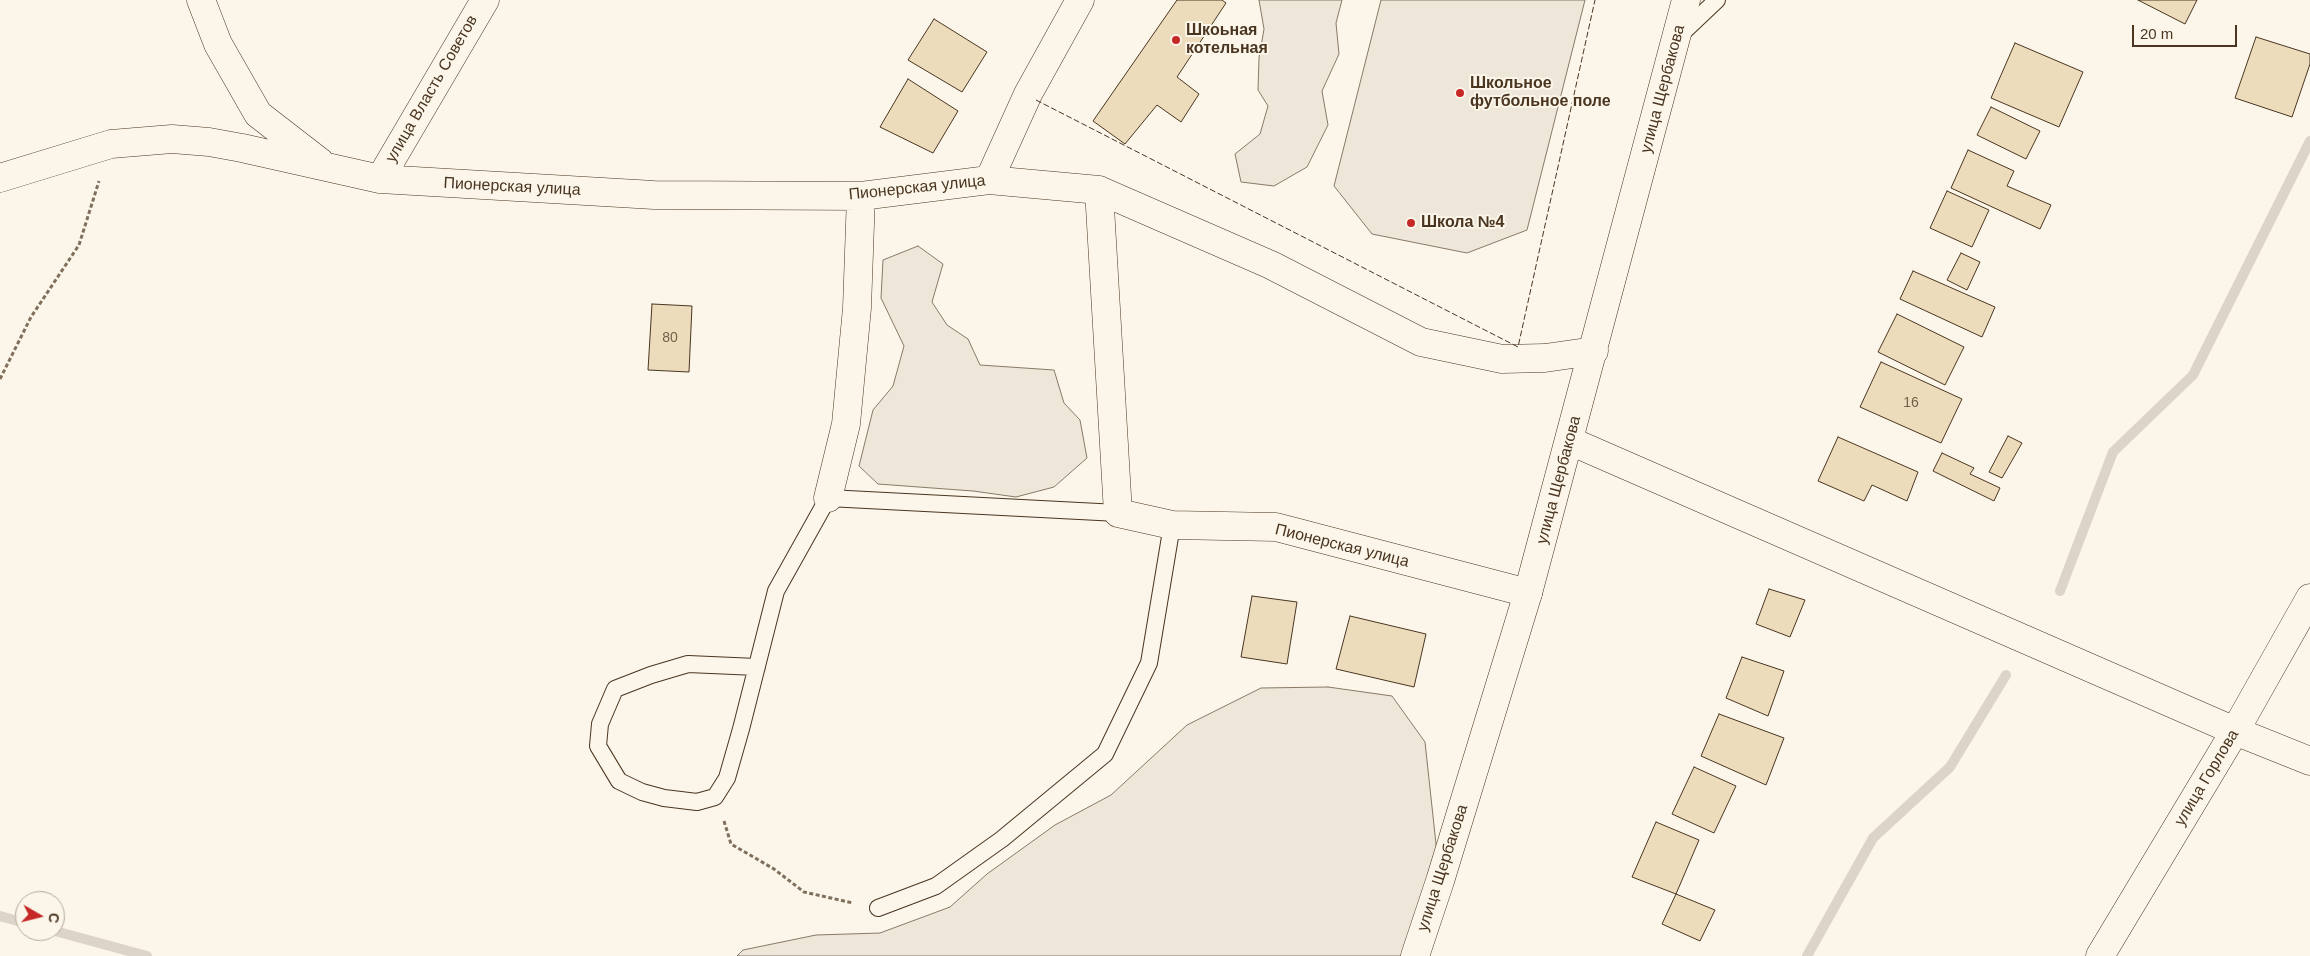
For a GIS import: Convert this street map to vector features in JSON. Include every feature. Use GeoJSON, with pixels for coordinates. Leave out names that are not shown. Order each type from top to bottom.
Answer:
{"type":"FeatureCollection","features":[{"type":"Feature","properties":{"kind":"street"},"geometry":{"type":"LineString","coordinates":[[201,0],[218,44],[258,114],[327,168]]}},
{"type":"Feature","properties":{"kind":"street","name":"улица Власть Советов"},"geometry":{"type":"LineString","coordinates":[[380,179],[485,0]]}},
{"type":"Feature","properties":{"kind":"street"},"geometry":{"type":"LineString","coordinates":[[989,180],[1028,94],[1080,0]]}},
{"type":"Feature","properties":{"kind":"street","name":"улица Щербакова"},"geometry":{"type":"LineString","coordinates":[[1415,956],[1440,881],[1528,593],[1686,0]]}},
{"type":"Feature","properties":{"kind":"street","name":"Пионерская улица"},"geometry":{"type":"LineString","coordinates":[[0,178],[111,144],[172,139],[209,142],[380,179],[654,195],[861,196],[989,180],[1099,190],[1271,266],[1421,342],[1502,359],[1545,358],[1594,351]]}},
{"type":"Feature","properties":{"kind":"street"},"geometry":{"type":"LineString","coordinates":[[1099,190],[1118,513]]}},
{"type":"Feature","properties":{"kind":"street"},"geometry":{"type":"LineString","coordinates":[[828,498],[846,424],[857,308],[861,196]]}},
{"type":"Feature","properties":{"kind":"street"},"geometry":{"type":"LineString","coordinates":[[1570,441],[2235,731],[2310,761]]}},
{"type":"Feature","properties":{"kind":"street","name":"Пионерская улица"},"geometry":{"type":"LineString","coordinates":[[1118,513],[1172,524],[1276,527],[1528,593]]}},
{"type":"Feature","properties":{"kind":"street","name":"улица Горлова"},"geometry":{"type":"LineString","coordinates":[[2100,956],[2235,731],[2310,598]]}},
{"type":"Feature","properties":{"kind":"lane"},"geometry":{"type":"LineString","coordinates":[[1676,40],[1718,0]]}},
{"type":"Feature","properties":{"kind":"lane"},"geometry":{"type":"LineString","coordinates":[[757,668],[688,664],[651,675],[615,689],[600,724],[598,746],[619,781],[642,792],[664,798],[697,802],[715,797],[727,778],[757,668],[776,591],[828,498],[1118,513]]}},
{"type":"Feature","properties":{"kind":"lane"},"geometry":{"type":"LineString","coordinates":[[878,908],[936,886],[1002,839],[1105,754],[1149,663],[1172,524]]}},
{"type":"Feature","properties":{"kind":"path"},"geometry":{"type":"LineString","coordinates":[[0,379],[31,317],[78,245],[111,144]]}},
{"type":"Feature","properties":{"kind":"path"},"geometry":{"type":"LineString","coordinates":[[715,797],[732,844],[774,869],[804,892],[878,908]]}},
{"type":"Feature","properties":{"kind":"shaded area"},"geometry":{"type":"Polygon","coordinates":[[[1259,0],[1342,0],[1336,23],[1339,54],[1322,91],[1328,125],[1307,167],[1274,186],[1241,182],[1235,154],[1260,134],[1268,106],[1258,90],[1259,58],[1264,29],[1259,0]]]}},
{"type":"Feature","properties":{"kind":"shaded area","name":"Школьное футбольное поле"},"geometry":{"type":"Polygon","coordinates":[[[1381,0],[1585,0],[1527,230],[1467,253],[1372,234],[1334,186],[1381,0]]]}},
{"type":"Feature","properties":{"kind":"shaded area"},"geometry":{"type":"Polygon","coordinates":[[[918,246],[943,264],[932,302],[947,325],[968,339],[980,365],[1054,370],[1064,403],[1080,420],[1087,458],[1054,487],[1016,497],[973,491],[878,484],[859,466],[873,410],[893,386],[904,346],[881,298],[883,260],[918,246]]]}},
{"type":"Feature","properties":{"kind":"shaded area"},"geometry":{"type":"Polygon","coordinates":[[[1328,687],[1392,696],[1425,742],[1440,881],[1415,956],[737,956],[743,950],[816,935],[880,933],[950,907],[987,874],[1055,825],[1111,795],[1187,725],[1261,688],[1328,687]]]}},
{"type":"Feature","properties":{"kind":"building","name":"Шкоьная котельная"},"geometry":{"type":"Polygon","coordinates":[[[1177,0],[1222,0],[1226,3],[1177,77],[1199,94],[1181,122],[1157,105],[1125,144],[1093,121],[1177,0]]]}},
{"type":"Feature","properties":{"kind":"building"},"geometry":{"type":"Polygon","coordinates":[[[2138,0],[2197,0],[2185,24],[2138,0]]]}},
{"type":"Feature","properties":{"kind":"building"},"geometry":{"type":"Polygon","coordinates":[[[934,19],[987,52],[962,92],[908,60],[934,19]]]}},
{"type":"Feature","properties":{"kind":"building"},"geometry":{"type":"Polygon","coordinates":[[[2256,37],[2310,54],[2310,64],[2292,117],[2235,98],[2256,37]]]}},
{"type":"Feature","properties":{"kind":"building"},"geometry":{"type":"Polygon","coordinates":[[[2015,43],[2083,72],[2059,127],[1991,98],[2015,43]]]}},
{"type":"Feature","properties":{"kind":"building"},"geometry":{"type":"Polygon","coordinates":[[[908,79],[958,111],[933,153],[880,127],[908,79]]]}},
{"type":"Feature","properties":{"kind":"building"},"geometry":{"type":"Polygon","coordinates":[[[1991,107],[2040,131],[2026,159],[1977,135],[1991,107]]]}},
{"type":"Feature","properties":{"kind":"building"},"geometry":{"type":"Polygon","coordinates":[[[1968,150],[2014,171],[2007,186],[2051,205],[2040,229],[1951,188],[1968,150]]]}},
{"type":"Feature","properties":{"kind":"building"},"geometry":{"type":"Polygon","coordinates":[[[1947,191],[1989,210],[1972,247],[1930,228],[1947,191]]]}},
{"type":"Feature","properties":{"kind":"building"},"geometry":{"type":"Polygon","coordinates":[[[1961,253],[1980,262],[1967,290],[1947,280],[1961,253]]]}},
{"type":"Feature","properties":{"kind":"building"},"geometry":{"type":"Polygon","coordinates":[[[1913,271],[1995,307],[1982,337],[1900,299],[1913,271]]]}},
{"type":"Feature","properties":{"kind":"building"},"geometry":{"type":"Polygon","coordinates":[[[652,304],[692,306],[689,372],[648,370],[652,304]]]}},
{"type":"Feature","properties":{"kind":"building"},"geometry":{"type":"Polygon","coordinates":[[[1897,314],[1964,347],[1945,385],[1878,352],[1897,314]]]}},
{"type":"Feature","properties":{"kind":"building"},"geometry":{"type":"Polygon","coordinates":[[[1881,362],[1962,399],[1941,443],[1860,407],[1881,362]]]}},
{"type":"Feature","properties":{"kind":"building"},"geometry":{"type":"Polygon","coordinates":[[[2008,436],[2022,443],[2002,478],[1989,472],[2008,436]]]}},
{"type":"Feature","properties":{"kind":"building"},"geometry":{"type":"Polygon","coordinates":[[[1838,437],[1918,472],[1907,501],[1872,485],[1864,501],[1818,481],[1838,437]]]}},
{"type":"Feature","properties":{"kind":"building"},"geometry":{"type":"Polygon","coordinates":[[[1942,453],[1974,468],[1970,474],[2000,488],[1994,501],[1933,471],[1942,453]]]}},
{"type":"Feature","properties":{"kind":"building"},"geometry":{"type":"Polygon","coordinates":[[[1769,589],[1805,600],[1790,637],[1756,624],[1769,589]]]}},
{"type":"Feature","properties":{"kind":"building"},"geometry":{"type":"Polygon","coordinates":[[[1252,596],[1297,602],[1287,664],[1241,657],[1252,596]]]}},
{"type":"Feature","properties":{"kind":"building"},"geometry":{"type":"Polygon","coordinates":[[[1350,616],[1426,634],[1414,687],[1336,669],[1350,616]]]}},
{"type":"Feature","properties":{"kind":"building"},"geometry":{"type":"Polygon","coordinates":[[[1742,657],[1784,671],[1768,716],[1726,698],[1742,657]]]}},
{"type":"Feature","properties":{"kind":"building"},"geometry":{"type":"Polygon","coordinates":[[[1719,714],[1784,738],[1766,785],[1701,756],[1719,714]]]}},
{"type":"Feature","properties":{"kind":"building"},"geometry":{"type":"Polygon","coordinates":[[[1694,767],[1736,786],[1714,833],[1672,814],[1694,767]]]}},
{"type":"Feature","properties":{"kind":"building"},"geometry":{"type":"Polygon","coordinates":[[[1656,822],[1699,840],[1676,894],[1632,877],[1656,822]]]}},
{"type":"Feature","properties":{"kind":"building"},"geometry":{"type":"Polygon","coordinates":[[[1676,894],[1715,910],[1700,941],[1662,924],[1676,894]]]}},
{"type":"Feature","properties":{"kind":"waterway"},"geometry":{"type":"LineString","coordinates":[[2060,591],[2113,452],[2193,375],[2310,141]]}},
{"type":"Feature","properties":{"kind":"waterway"},"geometry":{"type":"LineString","coordinates":[[1807,956],[1873,838],[1950,767],[2006,675]]}},
{"type":"Feature","properties":{"kind":"waterway"},"geometry":{"type":"LineString","coordinates":[[0,916],[15,920]]}},
{"type":"Feature","properties":{"kind":"waterway"},"geometry":{"type":"LineString","coordinates":[[65,934],[147,956]]}},
{"type":"Feature","properties":{"kind":"fence"},"geometry":{"type":"LineString","coordinates":[[1036,100],[1518,347],[1595,0]]}},
{"type":"Feature","properties":{"kind":"place","name":"Шкоьная котельная"},"geometry":{"type":"Point","coordinates":[1176,40]}},
{"type":"Feature","properties":{"kind":"place","name":"Школьное футбольное поле"},"geometry":{"type":"Point","coordinates":[1460,93]}},
{"type":"Feature","properties":{"kind":"place","name":"Школа №4"},"geometry":{"type":"Point","coordinates":[1411,223]}}]}
